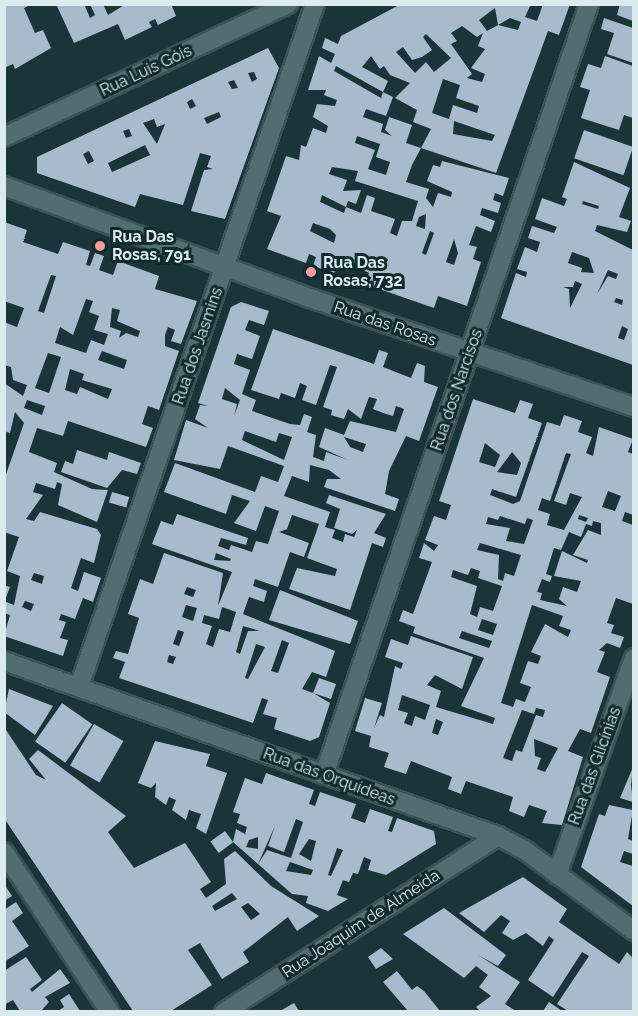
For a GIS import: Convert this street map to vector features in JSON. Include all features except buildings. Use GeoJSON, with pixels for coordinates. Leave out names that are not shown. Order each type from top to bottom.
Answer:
{"type":"FeatureCollection","features":[{"type":"Feature","properties":{"kind":"street","name":"Rua Luis Góis"},"geometry":{"type":"LineString","coordinates":[[4,137],[253,12],[288,4]]}},
{"type":"Feature","properties":{"kind":"street","name":"Rua dos Jasmins"},"geometry":{"type":"LineString","coordinates":[[79,687],[227,265],[315,4]]}},
{"type":"Feature","properties":{"kind":"street","name":"Rua dos Narcisos"},"geometry":{"type":"LineString","coordinates":[[324,775],[589,4]]}},
{"type":"Feature","properties":{"kind":"street","name":"Rua das Rosas"},"geometry":{"type":"LineString","coordinates":[[4,186],[470,354],[633,406]]}},
{"type":"Feature","properties":{"kind":"street","name":"Rua das Glicínias"},"geometry":{"type":"LineString","coordinates":[[557,874],[633,658]]}},
{"type":"Feature","properties":{"kind":"street","name":"Rua das Orquídeas"},"geometry":{"type":"LineString","coordinates":[[4,661],[498,836],[557,874],[633,931]]}},
{"type":"Feature","properties":{"kind":"street","name":"Rua Joaquim de Almeida"},"geometry":{"type":"LineString","coordinates":[[224,1011],[498,836]]}},
{"type":"Feature","properties":{"kind":"street"},"geometry":{"type":"LineString","coordinates":[[4,852],[110,1011]]}},
{"type":"Feature","properties":{"kind":"place","name":"Rua Das Rosas, 791"},"geometry":{"type":"Point","coordinates":[100,246]}},
{"type":"Feature","properties":{"kind":"place","name":"Rua Das Rosas, 732"},"geometry":{"type":"Point","coordinates":[311,272]}}]}
